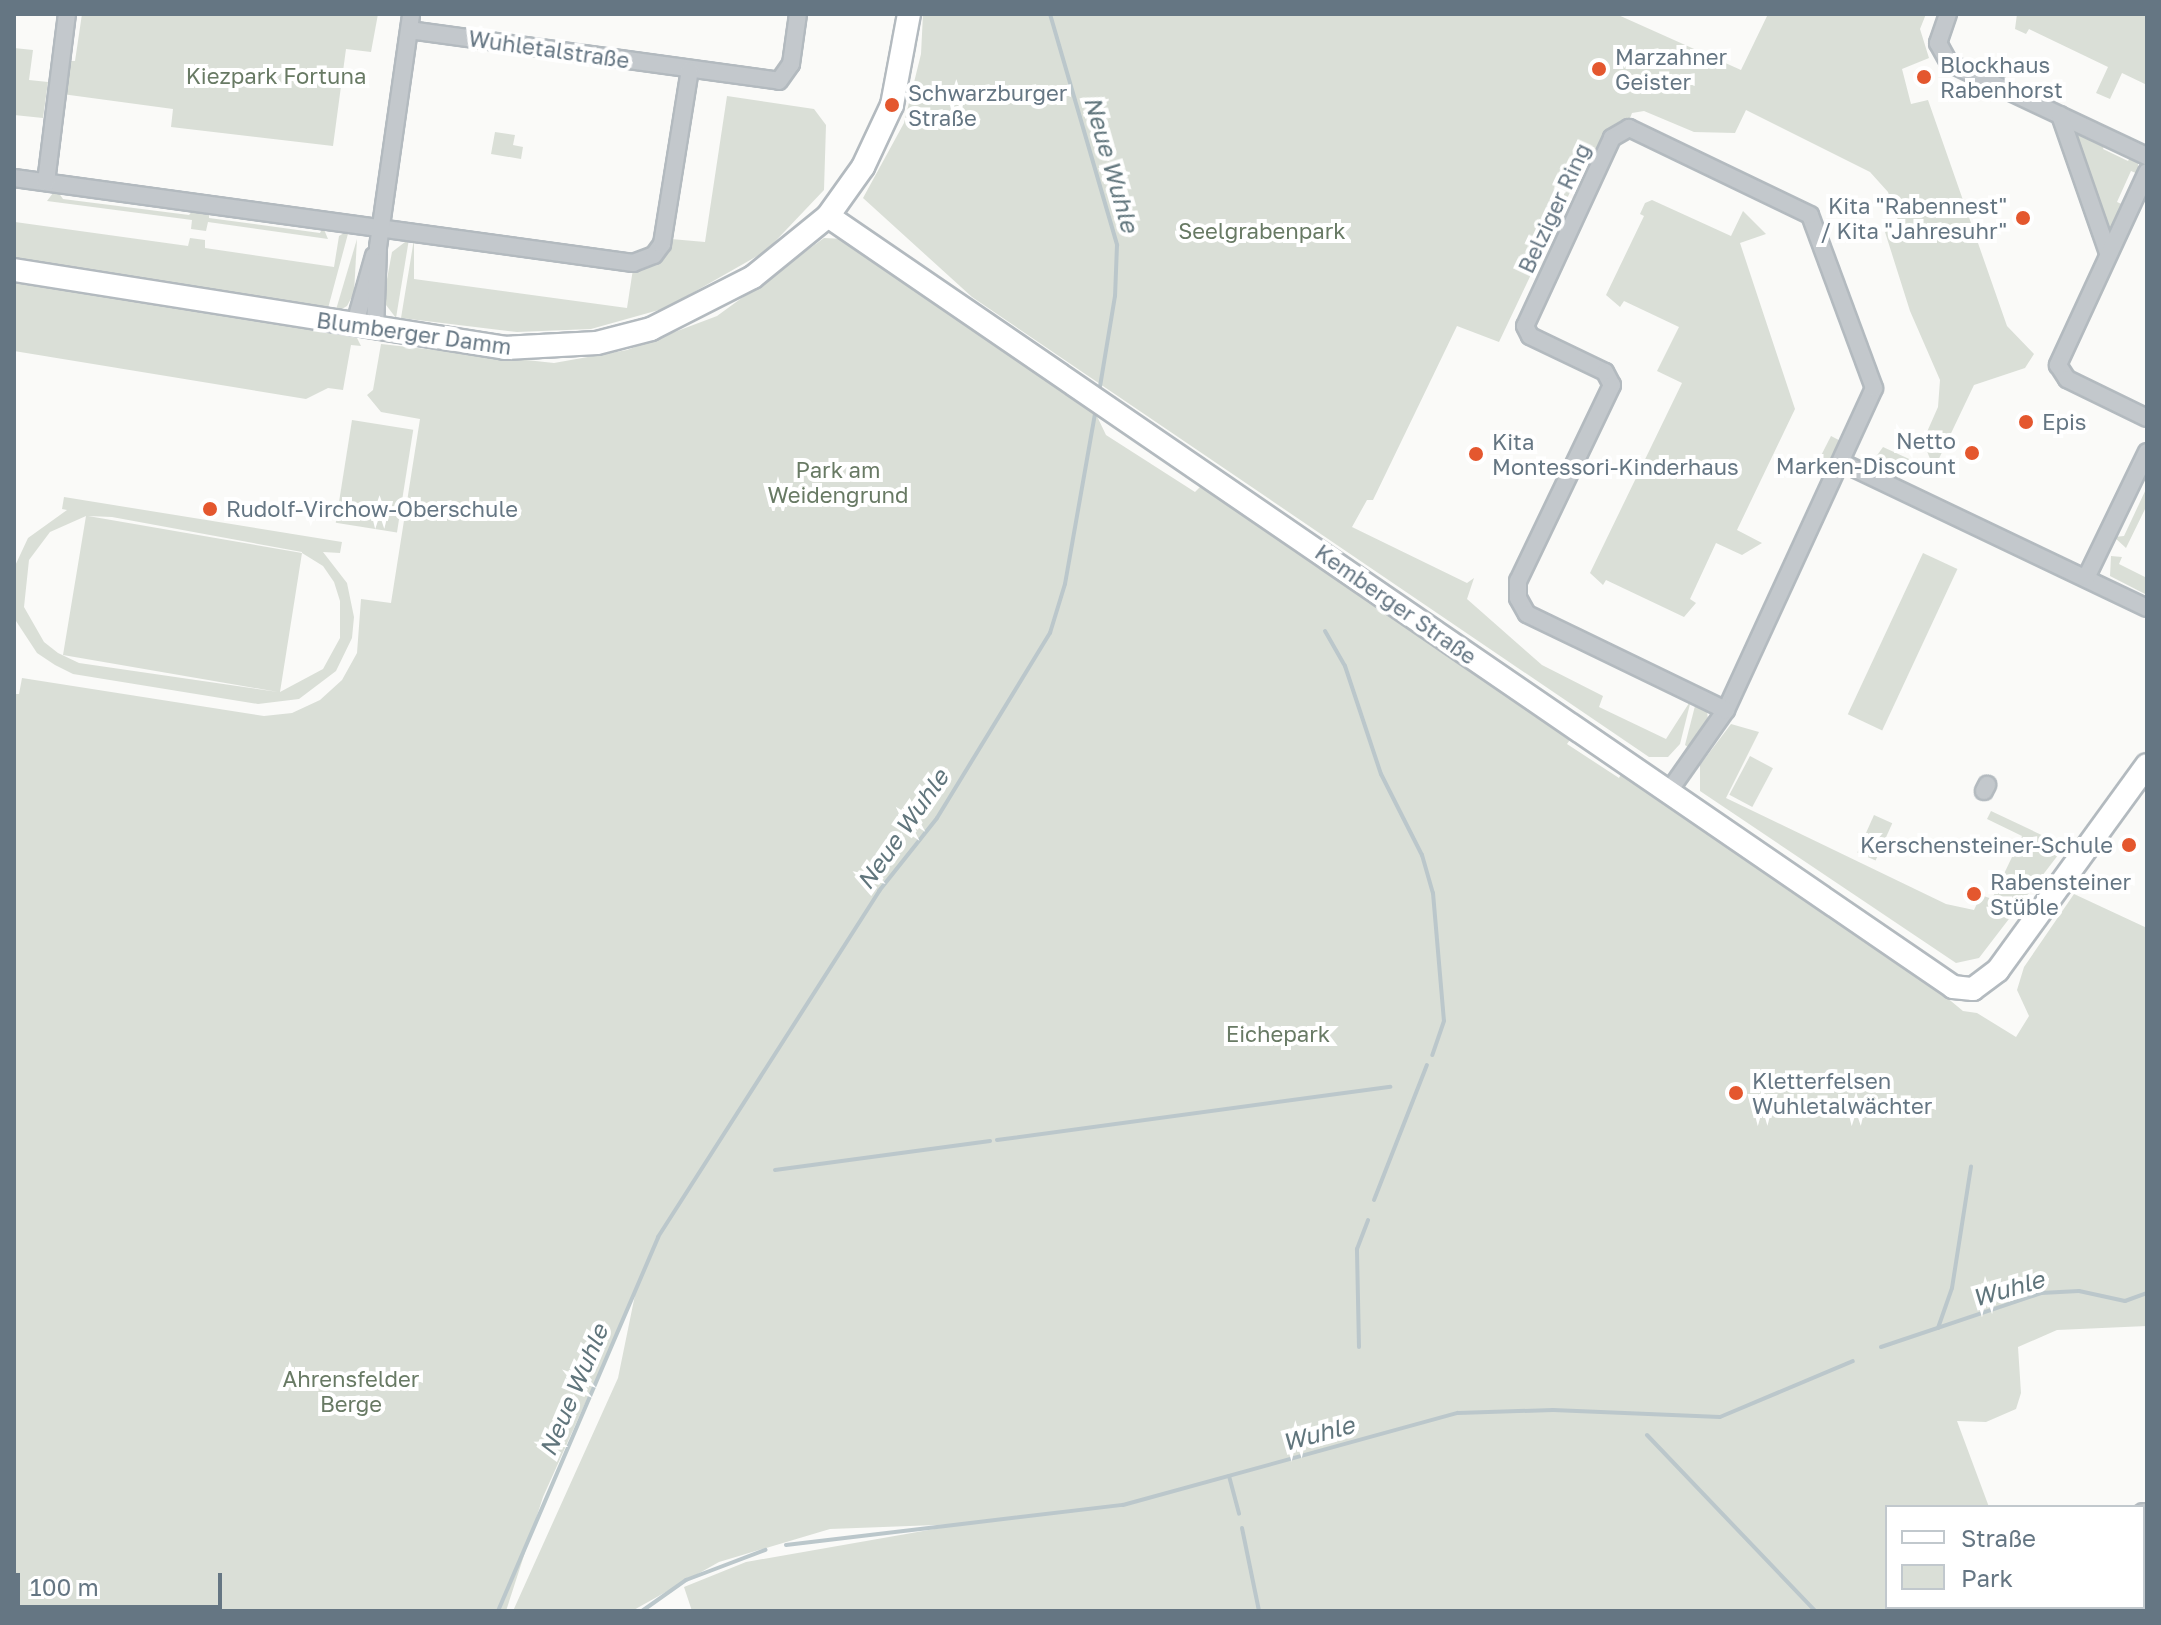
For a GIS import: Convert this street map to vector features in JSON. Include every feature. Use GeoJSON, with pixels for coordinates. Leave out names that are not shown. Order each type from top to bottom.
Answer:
{"type":"FeatureCollection","features":[{"type":"Feature","properties":{"kind":"main road"},"geometry":{"type":"LineString","coordinates":[[828,216],[863,167],[892,105],[909,14]]}},
{"type":"Feature","properties":{"kind":"main road","name":"Blumberger Damm"},"geometry":{"type":"LineString","coordinates":[[14,270],[365,329],[504,348],[597,343],[651,329],[716,300],[770,266],[828,216]]}},
{"type":"Feature","properties":{"kind":"main road","name":"Kemberger Straße"},"geometry":{"type":"LineString","coordinates":[[828,216],[1129,418],[1926,970],[1965,990],[1984,983],[1998,970],[2147,765]]}},
{"type":"Feature","properties":{"kind":"street"},"geometry":{"type":"LineString","coordinates":[[46,182],[67,14]]}},
{"type":"Feature","properties":{"kind":"street","name":"Wuhletalstraße"},"geometry":{"type":"LineString","coordinates":[[410,22],[690,70],[779,81],[791,64],[798,14]]}},
{"type":"Feature","properties":{"kind":"street"},"geometry":{"type":"LineString","coordinates":[[1948,14],[1938,43],[1949,63],[2147,156]]}},
{"type":"Feature","properties":{"kind":"street"},"geometry":{"type":"LineString","coordinates":[[365,329],[410,22]]}},
{"type":"Feature","properties":{"kind":"street"},"geometry":{"type":"LineString","coordinates":[[14,178],[633,263],[654,255],[662,244],[690,70]]}},
{"type":"Feature","properties":{"kind":"street"},"geometry":{"type":"LineString","coordinates":[[2060,115],[2108,253]]}},
{"type":"Feature","properties":{"kind":"street","name":"Belziger Ring"},"geometry":{"type":"LineString","coordinates":[[1669,791],[1726,710],[1874,388],[1810,215],[1636,130],[1616,133],[1525,326],[1530,336],[1605,372],[1612,385],[1518,581],[1518,598],[1527,614],[1726,710]]}},
{"type":"Feature","properties":{"kind":"street"},"geometry":{"type":"LineString","coordinates":[[2147,172],[2108,253],[2059,369],[2067,379],[2147,418]]}},
{"type":"Feature","properties":{"kind":"street"},"geometry":{"type":"LineString","coordinates":[[2086,578],[2147,452]]}},
{"type":"Feature","properties":{"kind":"street"},"geometry":{"type":"LineString","coordinates":[[1841,462],[2147,608]]}},
{"type":"Feature","properties":{"kind":"green space","name":"Kiezpark Fortuna"},"geometry":{"type":"Polygon","coordinates":[[[82,14],[378,14],[371,52],[346,49],[333,146],[171,127],[173,109],[62,94],[66,61],[75,61],[82,14]]]}},
{"type":"Feature","properties":{"kind":"green space","name":"Seelgrabenpark"},"geometry":{"type":"Polygon","coordinates":[[[923,14],[1616,14],[1741,70],[1768,14],[1926,14],[1920,29],[1929,58],[1902,69],[1911,104],[1928,100],[2007,326],[2034,354],[2025,368],[1974,385],[1934,469],[1923,441],[1938,407],[1940,380],[1910,311],[1885,232],[1900,226],[1888,192],[1870,172],[1746,110],[1735,133],[1694,132],[1644,111],[1632,113],[1629,121],[1613,126],[1598,151],[1591,148],[1499,342],[1457,326],[1373,500],[1367,500],[1352,527],[1467,583],[1474,578],[1467,599],[1542,665],[1603,696],[1599,707],[1666,739],[1691,700],[1680,744],[1668,757],[1649,757],[972,297],[863,198],[904,123],[921,54],[923,14]]]}},
{"type":"Feature","properties":{"kind":"green space"},"geometry":{"type":"Polygon","coordinates":[[[2017,14],[2147,14],[2147,85],[2122,73],[2110,99],[2096,93],[2108,67],[2029,29],[2026,34],[2015,29],[2017,14]]]}},
{"type":"Feature","properties":{"kind":"green space"},"geometry":{"type":"Polygon","coordinates":[[[14,48],[33,50],[29,80],[48,82],[43,118],[14,115],[14,48]]]}},
{"type":"Feature","properties":{"kind":"green space"},"geometry":{"type":"Polygon","coordinates":[[[727,96],[814,109],[826,125],[824,190],[766,251],[666,308],[591,329],[517,332],[401,318],[414,239],[414,279],[627,308],[633,269],[671,239],[705,242],[727,96]]]}},
{"type":"Feature","properties":{"kind":"green space"},"geometry":{"type":"Polygon","coordinates":[[[2071,125],[2106,141],[2103,149],[2128,161],[2133,153],[2138,161],[2138,174],[2131,171],[2117,202],[2124,205],[2113,229],[2106,229],[2071,125]]]}},
{"type":"Feature","properties":{"kind":"green space"},"geometry":{"type":"Polygon","coordinates":[[[495,132],[515,135],[513,145],[523,147],[521,159],[491,154],[495,132]]]}},
{"type":"Feature","properties":{"kind":"green space"},"geometry":{"type":"Polygon","coordinates":[[[56,189],[63,199],[189,215],[195,208],[209,210],[209,218],[320,233],[323,227],[328,239],[208,222],[206,231],[191,229],[192,220],[47,201],[56,189]]]}},
{"type":"Feature","properties":{"kind":"green space"},"geometry":{"type":"Polygon","coordinates":[[[1652,200],[1731,236],[1743,211],[1766,234],[1740,243],[1795,409],[1737,530],[1762,543],[1742,555],[1716,543],[1690,599],[1696,603],[1684,617],[1606,580],[1603,585],[1590,573],[1682,383],[1657,371],[1679,327],[1624,301],[1620,307],[1606,295],[1644,216],[1640,214],[1645,203],[1652,200]]]}},
{"type":"Feature","properties":{"kind":"green space"},"geometry":{"type":"Polygon","coordinates":[[[14,214],[15,222],[188,246],[190,238],[205,240],[205,248],[334,267],[339,236],[349,230],[327,312],[14,257],[14,214]]]}},
{"type":"Feature","properties":{"kind":"green space"},"geometry":{"type":"Polygon","coordinates":[[[824,238],[846,239],[1094,410],[1106,435],[1195,492],[1203,484],[1572,737],[1567,744],[1619,778],[1622,772],[1917,973],[1963,1011],[1977,1013],[2016,1037],[2029,1016],[2017,990],[2024,967],[2074,894],[2147,928],[2147,1326],[2057,1330],[2018,1347],[2021,1393],[2016,1409],[1986,1422],[1957,1421],[1988,1505],[1885,1505],[1885,1609],[2027,1611],[692,1611],[684,1587],[746,1562],[963,1524],[830,1529],[719,1562],[632,1611],[513,1611],[618,1378],[636,1290],[543,1497],[506,1611],[14,1611],[14,694],[19,694],[22,678],[264,716],[292,713],[320,700],[342,680],[357,653],[361,599],[391,603],[420,419],[381,412],[367,395],[373,390],[381,344],[554,363],[627,350],[717,316],[824,238]]]}},
{"type":"Feature","properties":{"kind":"green space"},"geometry":{"type":"Polygon","coordinates":[[[357,239],[354,293],[347,306],[335,313],[357,239]]]}},
{"type":"Feature","properties":{"kind":"green space"},"geometry":{"type":"Polygon","coordinates":[[[409,239],[396,318],[386,305],[385,290],[392,252],[409,239]]]}},
{"type":"Feature","properties":{"kind":"green space"},"geometry":{"type":"Polygon","coordinates":[[[14,279],[357,338],[361,346],[351,345],[343,390],[328,388],[306,399],[14,351],[14,279]]]}},
{"type":"Feature","properties":{"kind":"green space"},"geometry":{"type":"Polygon","coordinates":[[[352,420],[413,430],[397,532],[336,523],[352,420]]]}},
{"type":"Feature","properties":{"kind":"green space"},"geometry":{"type":"Polygon","coordinates":[[[1831,436],[1843,442],[1826,475],[1814,469],[1831,436]]]}},
{"type":"Feature","properties":{"kind":"green space"},"geometry":{"type":"Polygon","coordinates":[[[1883,447],[1920,464],[1920,472],[1893,480],[1894,471],[1877,462],[1872,470],[1868,468],[1883,447]]]}},
{"type":"Feature","properties":{"kind":"green space"},"geometry":{"type":"Polygon","coordinates":[[[2147,487],[2147,505],[2126,548],[2114,537],[2124,536],[2147,487]]]}},
{"type":"Feature","properties":{"kind":"green space"},"geometry":{"type":"Polygon","coordinates":[[[64,497],[342,542],[340,553],[323,552],[347,583],[354,617],[352,638],[336,671],[299,699],[258,704],[73,674],[55,665],[37,653],[16,621],[14,568],[28,538],[67,510],[62,509],[64,497]],[[86,516],[50,532],[29,560],[24,607],[44,642],[58,653],[79,663],[278,692],[63,655],[86,516]],[[88,516],[302,553],[112,517],[88,516]],[[302,553],[280,692],[323,669],[340,638],[340,601],[334,582],[323,566],[302,553]]]}},
{"type":"Feature","properties":{"kind":"green space"},"geometry":{"type":"Polygon","coordinates":[[[1923,553],[1957,569],[1882,730],[1848,714],[1923,553]]]}},
{"type":"Feature","properties":{"kind":"green space"},"geometry":{"type":"Polygon","coordinates":[[[2111,556],[2122,557],[2119,564],[2147,578],[2147,595],[2110,576],[2111,556]]]}},
{"type":"Feature","properties":{"kind":"green space"},"geometry":{"type":"Polygon","coordinates":[[[1696,702],[1707,709],[1708,721],[1689,748],[1685,745],[1696,702]]]}},
{"type":"Feature","properties":{"kind":"green space"},"geometry":{"type":"Polygon","coordinates":[[[1731,724],[1759,732],[1726,798],[1946,904],[1974,910],[1981,895],[1992,899],[2022,836],[1987,819],[1991,811],[2065,846],[1979,958],[1956,963],[1700,791],[1700,765],[1731,724]]]}},
{"type":"Feature","properties":{"kind":"green space"},"geometry":{"type":"Polygon","coordinates":[[[1750,756],[1773,768],[1752,807],[1729,795],[1750,756]]]}},
{"type":"Feature","properties":{"kind":"green space"},"geometry":{"type":"Polygon","coordinates":[[[1874,815],[1892,823],[1876,861],[1857,852],[1874,815]]]}},
{"type":"Feature","properties":{"kind":"waterway","name":"Neue Wuhle"},"geometry":{"type":"LineString","coordinates":[[1050,14],[1117,245],[1115,296],[1099,393]]}},
{"type":"Feature","properties":{"kind":"waterway","name":"Neue Wuhle"},"geometry":{"type":"LineString","coordinates":[[498,1611],[658,1237],[879,891],[937,818],[1050,633],[1065,584],[1096,409]]}},
{"type":"Feature","properties":{"kind":"waterway"},"geometry":{"type":"LineString","coordinates":[[1325,631],[1345,666],[1381,774],[1422,855],[1433,893],[1444,1021],[1432,1055]]}},
{"type":"Feature","properties":{"kind":"waterway"},"geometry":{"type":"LineString","coordinates":[[1374,1200],[1427,1065]]}},
{"type":"Feature","properties":{"kind":"waterway"},"geometry":{"type":"LineString","coordinates":[[997,1140],[1390,1087]]}},
{"type":"Feature","properties":{"kind":"waterway"},"geometry":{"type":"LineString","coordinates":[[775,1170],[990,1141]]}},
{"type":"Feature","properties":{"kind":"waterway"},"geometry":{"type":"LineString","coordinates":[[1938,1328],[1952,1288],[1971,1166]]}},
{"type":"Feature","properties":{"kind":"waterway"},"geometry":{"type":"LineString","coordinates":[[1359,1347],[1357,1249],[1368,1220]]}},
{"type":"Feature","properties":{"kind":"waterway","name":"Wuhle"},"geometry":{"type":"LineString","coordinates":[[1881,1347],[2041,1293],[2079,1291],[2125,1301],[2147,1293]]}},
{"type":"Feature","properties":{"kind":"waterway","name":"Wuhle"},"geometry":{"type":"LineString","coordinates":[[786,1545],[1123,1505],[1458,1413],[1553,1410],[1720,1417],[1853,1361]]}},
{"type":"Feature","properties":{"kind":"waterway"},"geometry":{"type":"LineString","coordinates":[[1647,1435],[1815,1611]]}},
{"type":"Feature","properties":{"kind":"waterway"},"geometry":{"type":"LineString","coordinates":[[1229,1476],[1239,1514]]}},
{"type":"Feature","properties":{"kind":"waterway"},"geometry":{"type":"LineString","coordinates":[[1242,1528],[1259,1611]]}},
{"type":"Feature","properties":{"kind":"waterway","name":"Wuhle"},"geometry":{"type":"LineString","coordinates":[[642,1611],[686,1580],[765,1550]]}},
{"type":"Feature","properties":{"kind":"place","name":"Marzahner Geister"},"geometry":{"type":"Point","coordinates":[1599,69]}},
{"type":"Feature","properties":{"kind":"place","name":"Blockhaus Rabenhorst"},"geometry":{"type":"Point","coordinates":[1924,77]}},
{"type":"Feature","properties":{"kind":"place","name":"Schwarzburger Straße"},"geometry":{"type":"Point","coordinates":[892,105]}},
{"type":"Feature","properties":{"kind":"place","name":"Kita \"Rabennest\" / Kita \"Jahresuhr\""},"geometry":{"type":"Point","coordinates":[2023,218]}},
{"type":"Feature","properties":{"kind":"place","name":"Epis"},"geometry":{"type":"Point","coordinates":[2026,422]}},
{"type":"Feature","properties":{"kind":"place","name":"Netto Marken-Discount"},"geometry":{"type":"Point","coordinates":[1972,453]}},
{"type":"Feature","properties":{"kind":"place","name":"Kita Montessori-Kinderhaus"},"geometry":{"type":"Point","coordinates":[1476,454]}},
{"type":"Feature","properties":{"kind":"place","name":"Rudolf-Virchow-Oberschule"},"geometry":{"type":"Point","coordinates":[210,509]}},
{"type":"Feature","properties":{"kind":"place","name":"Kerschensteiner-Schule"},"geometry":{"type":"Point","coordinates":[2129,845]}},
{"type":"Feature","properties":{"kind":"place","name":"Rabensteiner Stüble"},"geometry":{"type":"Point","coordinates":[1974,894]}},
{"type":"Feature","properties":{"kind":"place","name":"Kletterfelsen Wuhletalwächter"},"geometry":{"type":"Point","coordinates":[1736,1093]}},
{"type":"Feature","properties":{"kind":"park label","name":"Park am Weidengrund"},"geometry":{"type":"Point","coordinates":[838,482]}},
{"type":"Feature","properties":{"kind":"park label","name":"Eichepark"},"geometry":{"type":"Point","coordinates":[1278,1034]}},
{"type":"Feature","properties":{"kind":"park label","name":"Ahrensfelder Berge"},"geometry":{"type":"Point","coordinates":[351,1390]}}]}
